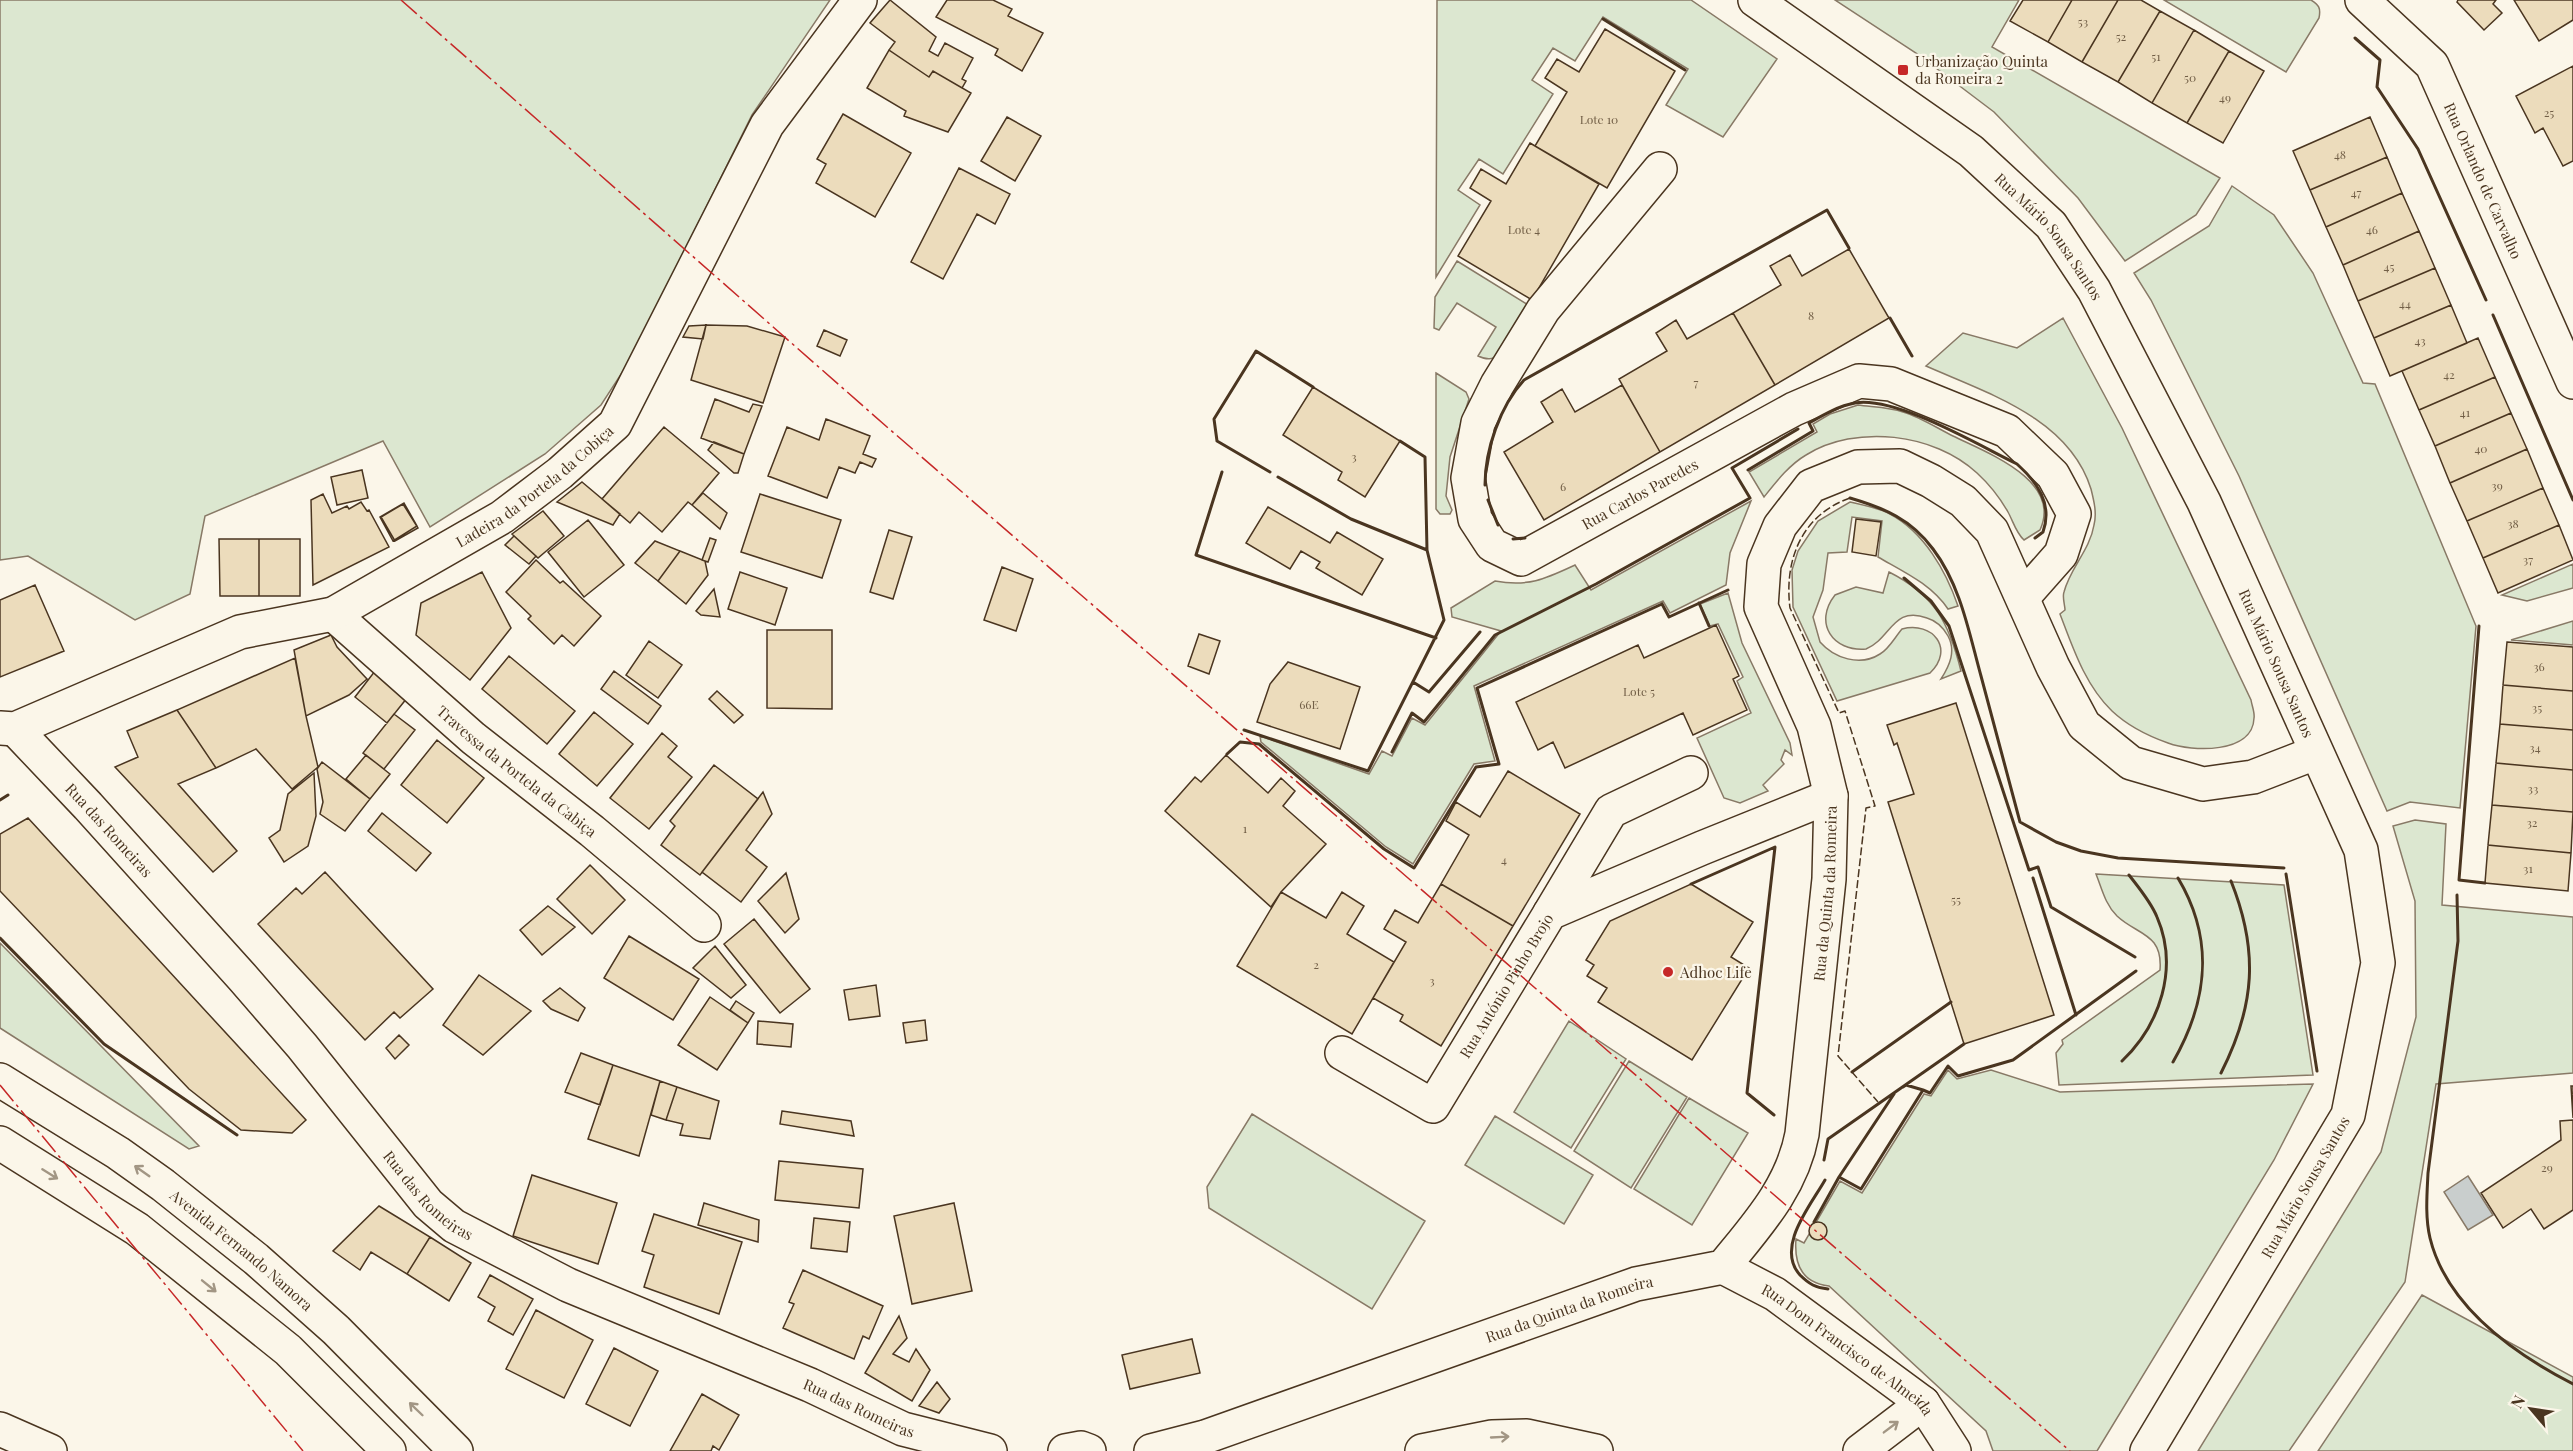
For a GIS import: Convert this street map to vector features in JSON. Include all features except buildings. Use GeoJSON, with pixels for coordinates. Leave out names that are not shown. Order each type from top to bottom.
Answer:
{"type":"FeatureCollection","features":[{"type":"Feature","properties":{"kind":"street","name":"Ladeira da Portela da Cobiça"},"geometry":{"type":"LineString","coordinates":[[7,729],[240,632],[333,614],[502,517],[560,473],[615,424],[768,125],[860,0]]}},
{"type":"Feature","properties":{"kind":"street","name":"Rua Mário Sousa Santos"},"geometry":{"type":"LineString","coordinates":[[1755,0],[1971,151],[2051,225],[2094,290],[2204,502],[2315,753],[2361,850],[2378,963],[2348,1115],[2147,1451]]}},
{"type":"Feature","properties":{"kind":"street","name":"Rua Orlando de Carvalho"},"geometry":{"type":"LineString","coordinates":[[2362,0],[2432,65],[2573,382]]}},
{"type":"Feature","properties":{"kind":"street","name":"Rua Carlos Paredes"},"geometry":{"type":"LineString","coordinates":[[1660,169],[1544,310],[1497,385],[1478,423],[1468,478],[1475,519],[1492,545],[1521,559],[1794,409],[1858,381],[1891,384],[2007,431],[2053,475],[2074,514],[2061,554],[2023,597]]}},
{"type":"Feature","properties":{"kind":"street","name":"Rua da Quinta da Romeira"},"geometry":{"type":"LineString","coordinates":[[1151,1451],[1205,1437],[1636,1284],[1723,1267],[1770,1209],[1797,1160],[1829,879],[1831,796],[1814,726],[1761,607],[1764,564],[1780,526],[1811,486],[1858,467],[1900,466],[1931,481],[1963,501],[1992,531],[2053,667],[2084,725],[2131,763],[2203,784],[2253,777],[2315,753]]}},
{"type":"Feature","properties":{"kind":"street","name":"Travessa da Portela da Cabiça"},"geometry":{"type":"LineString","coordinates":[[333,614],[473,738],[592,831],[704,925]]}},
{"type":"Feature","properties":{"kind":"street","name":"Rua das Romeiras"},"geometry":{"type":"LineString","coordinates":[[7,729],[88,806],[243,978],[317,1064],[428,1204],[454,1226],[568,1286],[810,1385],[903,1429],[990,1451]]}},
{"type":"Feature","properties":{"kind":"street"},"geometry":{"type":"LineString","coordinates":[[1550,913],[1611,811],[1691,773]]}},
{"type":"Feature","properties":{"kind":"street","name":"Rua António Pinho Brojo"},"geometry":{"type":"LineString","coordinates":[[1342,1053],[1433,1106],[1550,913],[1831,796]]}},
{"type":"Feature","properties":{"kind":"street","name":"Avenida Fernando Namora"},"geometry":{"type":"LineString","coordinates":[[0,1080],[163,1185],[256,1258],[336,1330],[456,1451]]}},
{"type":"Feature","properties":{"kind":"street"},"geometry":{"type":"LineString","coordinates":[[0,1143],[137,1229],[288,1350],[389,1451]]}},
{"type":"Feature","properties":{"kind":"street","name":"Rua Dom Francisco de Almeida"},"geometry":{"type":"LineString","coordinates":[[1723,1267],[1775,1294],[1923,1403],[1954,1451]]}},
{"type":"Feature","properties":{"kind":"street"},"geometry":{"type":"LineString","coordinates":[[1860,1451],[1923,1403]]}},
{"type":"Feature","properties":{"kind":"street"},"geometry":{"type":"LineString","coordinates":[[0,1429],[50,1451]]}},
{"type":"Feature","properties":{"kind":"street"},"geometry":{"type":"LineString","coordinates":[[1422,1451],[1492,1437],[1527,1436],[1596,1451]]}},
{"type":"Feature","properties":{"kind":"street"},"geometry":{"type":"LineString","coordinates":[[1065,1451],[1081,1448],[1089,1451]]}},
{"type":"Feature","properties":{"kind":"green space"},"geometry":{"type":"Polygon","coordinates":[[[0,0],[830,0],[752,115],[631,359],[601,405],[545,454],[430,527],[383,441],[205,516],[190,594],[135,620],[28,556],[0,560],[0,0]]]}},
{"type":"Feature","properties":{"kind":"green space"},"geometry":{"type":"Polygon","coordinates":[[[1437,0],[1691,0],[1777,59],[1723,137],[1666,105],[1688,69],[1603,17],[1575,61],[1553,48],[1532,80],[1553,94],[1503,174],[1479,159],[1458,190],[1480,205],[1436,277],[1437,0]]]}},
{"type":"Feature","properties":{"kind":"green space"},"geometry":{"type":"Polygon","coordinates":[[[1835,0],[2019,0],[1992,47],[2220,178],[2196,215],[2125,261],[2078,198],[1994,112],[1916,53],[1835,0]]]}},
{"type":"Feature","properties":{"kind":"green space"},"geometry":{"type":"Polygon","coordinates":[[[2164,0],[2311,0],[2319,7],[2320,15],[2286,72],[2164,0]]]}},
{"type":"Feature","properties":{"kind":"green space"},"geometry":{"type":"Polygon","coordinates":[[[2232,186],[2274,215],[2313,273],[2363,383],[2375,384],[2476,626],[2460,808],[2410,802],[2387,811],[2239,476],[2151,300],[2134,273],[2209,226],[2232,186]]]}},
{"type":"Feature","properties":{"kind":"green space"},"geometry":{"type":"Polygon","coordinates":[[[1457,261],[1530,306],[1500,354],[1492,358],[1478,356],[1496,327],[1457,303],[1439,330],[1434,328],[1435,297],[1457,261]]]}},
{"type":"Feature","properties":{"kind":"green space"},"geometry":{"type":"Polygon","coordinates":[[[2063,318],[2122,428],[2251,700],[2254,716],[2251,730],[2244,738],[2233,744],[2205,749],[2168,743],[2131,726],[2112,711],[2094,690],[2081,666],[2060,614],[2065,610],[2063,596],[2067,583],[2092,534],[2095,520],[2091,489],[2080,464],[2065,444],[2023,411],[1926,366],[1963,333],[2017,348],[2063,318]]]}},
{"type":"Feature","properties":{"kind":"green space"},"geometry":{"type":"Polygon","coordinates":[[[1436,373],[1466,392],[1469,399],[1450,457],[1446,496],[1452,510],[1450,514],[1440,514],[1436,509],[1436,373]]]}},
{"type":"Feature","properties":{"kind":"green space"},"geometry":{"type":"Polygon","coordinates":[[[1858,405],[1892,409],[1916,417],[1983,450],[2017,470],[2041,496],[2044,512],[2040,530],[2024,540],[1990,486],[1977,473],[1959,459],[1939,449],[1894,437],[1848,439],[1826,445],[1794,464],[1764,497],[1749,472],[1817,432],[1813,424],[1830,414],[1858,405]]]}},
{"type":"Feature","properties":{"kind":"green space"},"geometry":{"type":"Polygon","coordinates":[[[1751,501],[1730,553],[1726,585],[1670,613],[1663,601],[1474,686],[1495,761],[1474,764],[1413,864],[1386,847],[1261,742],[1260,736],[1369,774],[1382,751],[1392,756],[1412,718],[1425,725],[1501,631],[1452,617],[1451,608],[1495,581],[1527,582],[1555,574],[1575,565],[1591,590],[1751,501]]]}},
{"type":"Feature","properties":{"kind":"green space"},"geometry":{"type":"Polygon","coordinates":[[[1850,502],[1886,512],[1913,531],[1940,566],[1958,606],[1948,609],[1934,592],[1907,573],[1878,557],[1882,521],[1852,517],[1847,552],[1828,553],[1823,590],[1813,617],[1820,642],[1840,656],[1864,660],[1883,652],[1902,629],[1923,629],[1937,639],[1941,655],[1930,673],[1837,701],[1793,607],[1792,570],[1798,551],[1818,521],[1850,502]]]}},
{"type":"Feature","properties":{"kind":"green space"},"geometry":{"type":"Polygon","coordinates":[[[2573,564],[2573,588],[2527,601],[2502,595],[2573,564]]]}},
{"type":"Feature","properties":{"kind":"green space"},"geometry":{"type":"Polygon","coordinates":[[[1889,572],[1918,590],[1938,612],[1951,639],[1961,671],[1941,679],[1951,658],[1952,647],[1942,627],[1927,618],[1916,615],[1899,619],[1881,638],[1866,649],[1844,646],[1830,634],[1826,625],[1826,616],[1835,595],[1856,587],[1883,593],[1889,572]]]}},
{"type":"Feature","properties":{"kind":"green space"},"geometry":{"type":"Polygon","coordinates":[[[1728,593],[1742,643],[1790,743],[1792,755],[1785,750],[1781,760],[1784,764],[1763,785],[1768,791],[1740,803],[1724,798],[1697,738],[1751,713],[1737,681],[1743,677],[1718,624],[1710,626],[1700,604],[1728,593]]]}},
{"type":"Feature","properties":{"kind":"green space"},"geometry":{"type":"Polygon","coordinates":[[[2573,621],[2573,645],[2511,640],[2573,621]]]}},
{"type":"Feature","properties":{"kind":"green space"},"geometry":{"type":"Polygon","coordinates":[[[2415,820],[2446,824],[2442,905],[2573,917],[2573,1073],[2436,1084],[2405,1282],[2289,1451],[2198,1451],[2381,1152],[2416,1017],[2415,901],[2393,826],[2415,820]]]}},
{"type":"Feature","properties":{"kind":"green space"},"geometry":{"type":"Polygon","coordinates":[[[2096,874],[2284,885],[2313,1075],[2059,1085],[2056,1053],[2063,1044],[2062,1040],[2160,970],[2160,958],[2153,942],[2117,916],[2104,896],[2096,874]]]}},
{"type":"Feature","properties":{"kind":"green space"},"geometry":{"type":"Polygon","coordinates":[[[0,943],[199,1146],[189,1149],[0,1028],[0,943]]]}},
{"type":"Feature","properties":{"kind":"green space"},"geometry":{"type":"Polygon","coordinates":[[[1569,1021],[1626,1059],[1571,1148],[1514,1112],[1569,1021]]]}},
{"type":"Feature","properties":{"kind":"green space"},"geometry":{"type":"Polygon","coordinates":[[[1629,1061],[1687,1097],[1631,1188],[1574,1151],[1629,1061]]]}},
{"type":"Feature","properties":{"kind":"green space"},"geometry":{"type":"Polygon","coordinates":[[[1948,1070],[1957,1079],[1991,1070],[2060,1092],[2313,1084],[2274,1160],[2097,1451],[1993,1451],[1986,1431],[1829,1286],[1812,1281],[1798,1264],[1796,1239],[1804,1243],[1840,1181],[1862,1193],[1924,1094],[1931,1096],[1948,1070]]]}},
{"type":"Feature","properties":{"kind":"green space"},"geometry":{"type":"Polygon","coordinates":[[[1689,1098],[1748,1133],[1692,1225],[1634,1189],[1689,1098]]]}},
{"type":"Feature","properties":{"kind":"green space"},"geometry":{"type":"Polygon","coordinates":[[[1252,1114],[1425,1221],[1372,1309],[1209,1208],[1207,1187],[1252,1114]]]}},
{"type":"Feature","properties":{"kind":"green space"},"geometry":{"type":"Polygon","coordinates":[[[1495,1116],[1593,1175],[1564,1224],[1465,1165],[1495,1116]]]}},
{"type":"Feature","properties":{"kind":"green space"},"geometry":{"type":"Polygon","coordinates":[[[2422,1295],[2573,1377],[2573,1451],[2318,1451],[2422,1295]]]}},
{"type":"Feature","properties":{"kind":"shaded area"},"geometry":{"type":"Polygon","coordinates":[[[2468,1176],[2493,1215],[2468,1230],[2444,1192],[2468,1176]]]}},
{"type":"Feature","properties":{"kind":"fence"},"geometry":{"type":"LineString","coordinates":[[1850,498],[1833,506],[1808,528],[1793,557],[1789,590],[1790,608],[1839,713],[1845,711],[1875,806],[1866,808],[1838,1056],[1878,1102]]}},
{"type":"Feature","properties":{"kind":"wall"},"geometry":{"type":"LineString","coordinates":[[1603,19],[1685,70]]}},
{"type":"Feature","properties":{"kind":"wall"},"geometry":{"type":"LineString","coordinates":[[2355,38],[2380,60],[2377,87],[2418,149],[2486,300]]}},
{"type":"Feature","properties":{"kind":"wall"},"geometry":{"type":"LineString","coordinates":[[1485,485],[1491,443],[1501,415],[1524,380],[1827,210],[1849,248]]}},
{"type":"Feature","properties":{"kind":"wall"},"geometry":{"type":"LineString","coordinates":[[2493,315],[2573,500]]}},
{"type":"Feature","properties":{"kind":"wall"},"geometry":{"type":"LineString","coordinates":[[1890,318],[1912,356]]}},
{"type":"Feature","properties":{"kind":"wall"},"geometry":{"type":"LineString","coordinates":[[1270,472],[1217,441],[1214,419],[1256,351],[1313,387]]}},
{"type":"Feature","properties":{"kind":"wall"},"geometry":{"type":"LineString","coordinates":[[1748,470],[1813,431],[1809,423],[1825,414],[1855,403],[1872,403],[1892,407],[1937,424],[2017,464],[2037,486],[2044,503],[2046,522],[2043,532],[2035,538]]}},
{"type":"Feature","properties":{"kind":"wall"},"geometry":{"type":"LineString","coordinates":[[1392,752],[1412,713],[1424,722],[1495,635],[1596,584],[1750,498],[1732,468],[1798,429]]}},
{"type":"Feature","properties":{"kind":"wall"},"geometry":{"type":"LineString","coordinates":[[1244,730],[1368,771],[1444,620],[1427,550],[1425,457],[1400,441]]}},
{"type":"Feature","properties":{"kind":"wall"},"geometry":{"type":"LineString","coordinates":[[1222,472],[1196,555],[1436,638]]}},
{"type":"Feature","properties":{"kind":"wall"},"geometry":{"type":"LineString","coordinates":[[1278,477],[1351,519],[1427,550]]}},
{"type":"Feature","properties":{"kind":"wall"},"geometry":{"type":"LineString","coordinates":[[1850,498],[1874,506],[1906,522],[1925,539],[1951,578],[1968,627],[2020,822],[2056,842],[2081,851],[2118,858],[2284,868]]}},
{"type":"Feature","properties":{"kind":"wall"},"geometry":{"type":"LineString","coordinates":[[1488,500],[1498,525]]}},
{"type":"Feature","properties":{"kind":"wall"},"geometry":{"type":"LineString","coordinates":[[1513,539],[1525,538]]}},
{"type":"Feature","properties":{"kind":"wall"},"geometry":{"type":"LineString","coordinates":[[1904,578],[1931,601],[1949,626],[2029,870],[2038,867],[2051,907],[2135,957]]}},
{"type":"Feature","properties":{"kind":"wall"},"geometry":{"type":"LineString","coordinates":[[1227,754],[1240,742],[1259,744],[1384,849],[1414,868],[1476,767],[1499,764],[1477,688],[1662,604],[1669,617],[1728,590]]}},
{"type":"Feature","properties":{"kind":"wall"},"geometry":{"type":"LineString","coordinates":[[1699,603],[1709,626]]}},
{"type":"Feature","properties":{"kind":"wall"},"geometry":{"type":"LineString","coordinates":[[2479,626],[2459,880],[2485,883]]}},
{"type":"Feature","properties":{"kind":"wall"},"geometry":{"type":"LineString","coordinates":[[1413,682],[1429,692],[1480,632]]}},
{"type":"Feature","properties":{"kind":"wall"},"geometry":{"type":"LineString","coordinates":[[0,800],[8,795]]}},
{"type":"Feature","properties":{"kind":"wall"},"geometry":{"type":"LineString","coordinates":[[1691,884],[1775,847],[1747,1093],[1774,1115]]}},
{"type":"Feature","properties":{"kind":"wall"},"geometry":{"type":"LineString","coordinates":[[2286,874],[2317,1071]]}},
{"type":"Feature","properties":{"kind":"wall"},"geometry":{"type":"LineString","coordinates":[[2122,1061],[2135,1047],[2156,1013],[2166,975],[2163,936],[2157,917],[2129,875]]}},
{"type":"Feature","properties":{"kind":"wall"},"geometry":{"type":"LineString","coordinates":[[2033,878],[2076,1015]]}},
{"type":"Feature","properties":{"kind":"wall"},"geometry":{"type":"LineString","coordinates":[[2173,1062],[2194,1016],[2200,993],[2202,970],[2202,947],[2198,924],[2190,901],[2178,878]]}},
{"type":"Feature","properties":{"kind":"wall"},"geometry":{"type":"LineString","coordinates":[[2221,1073],[2241,1025],[2249,978],[2246,931],[2231,881]]}},
{"type":"Feature","properties":{"kind":"wall"},"geometry":{"type":"LineString","coordinates":[[2457,895],[2458,941],[2428,1173],[2428,1230],[2439,1263],[2451,1286],[2467,1306],[2506,1342],[2550,1372],[2573,1384]]}},
{"type":"Feature","properties":{"kind":"wall"},"geometry":{"type":"LineString","coordinates":[[0,938],[104,1044],[237,1135]]}},
{"type":"Feature","properties":{"kind":"wall"},"geometry":{"type":"LineString","coordinates":[[1814,1222],[1839,1177],[1861,1189],[1923,1090],[1930,1093],[1948,1066],[1958,1076],[2013,1060],[2136,971]]}},
{"type":"Feature","properties":{"kind":"wall"},"geometry":{"type":"LineString","coordinates":[[1852,1072],[1951,1002]]}},
{"type":"Feature","properties":{"kind":"wall"},"geometry":{"type":"LineString","coordinates":[[1824,1160],[1828,1139],[1964,1044]]}},
{"type":"Feature","properties":{"kind":"wall"},"geometry":{"type":"LineString","coordinates":[[1903,1087],[1906,1085],[1923,1090]]}},
{"type":"Feature","properties":{"kind":"wall"},"geometry":{"type":"LineString","coordinates":[[1839,1177],[1894,1094]]}},
{"type":"Feature","properties":{"kind":"wall"},"geometry":{"type":"LineString","coordinates":[[1825,1180],[1798,1226],[1791,1252],[1793,1264],[1800,1275],[1813,1285],[1828,1289]]}},
{"type":"Feature","properties":{"kind":"power"},"geometry":{"type":"LineString","coordinates":[[401,0],[887,427],[2070,1451]]}},
{"type":"Feature","properties":{"kind":"power"},"geometry":{"type":"LineString","coordinates":[[0,1085],[303,1451]]}},
{"type":"Feature","properties":{"kind":"place","name":"Urbanização Quinta da Romeira 2"},"geometry":{"type":"Point","coordinates":[1903,70]}},
{"type":"Feature","properties":{"kind":"place","name":"Adhoc Life"},"geometry":{"type":"Point","coordinates":[1668,972]}}]}
